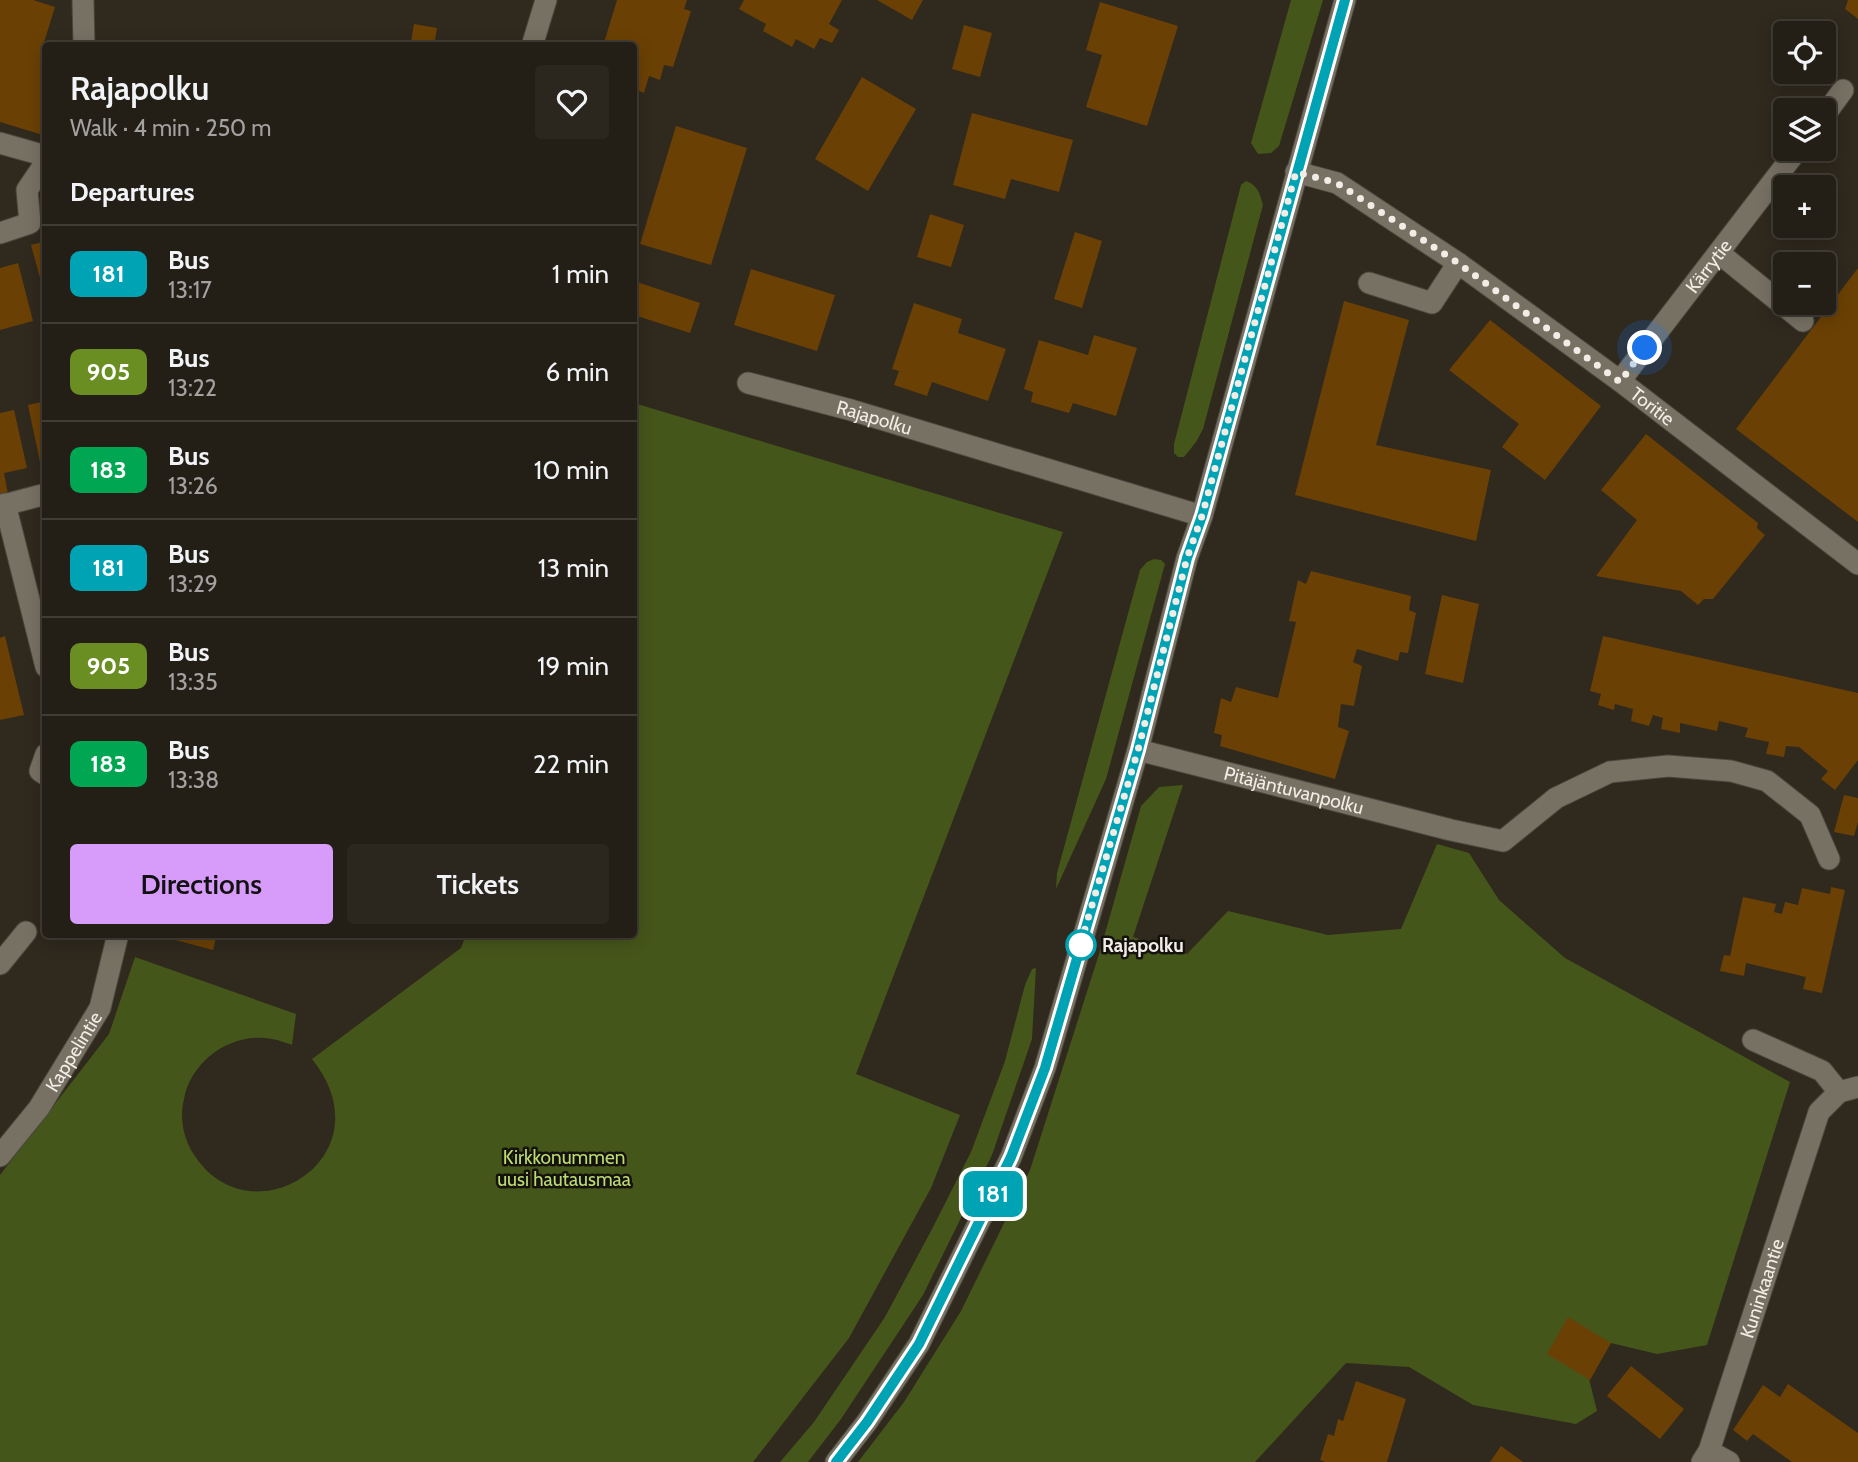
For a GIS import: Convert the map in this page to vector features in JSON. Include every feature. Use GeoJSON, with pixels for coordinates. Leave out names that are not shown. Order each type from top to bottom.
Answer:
{"type":"FeatureCollection","features":[{"type":"Feature","properties":{"kind":"street"},"geometry":{"type":"LineString","coordinates":[[83,0],[85,42]]}},
{"type":"Feature","properties":{"kind":"street"},"geometry":{"type":"LineString","coordinates":[[533,42],[546,0]]}},
{"type":"Feature","properties":{"kind":"street"},"geometry":{"type":"LineString","coordinates":[[836,1462],[867,1422],[919,1344],[1011,1157],[1045,1068],[1138,750],[1187,558],[1202,516],[1345,0]]}},
{"type":"Feature","properties":{"kind":"street"},"geometry":{"type":"LineString","coordinates":[[1836,100],[1843,90]]}},
{"type":"Feature","properties":{"kind":"street"},"geometry":{"type":"LineString","coordinates":[[0,143],[42,155]]}},
{"type":"Feature","properties":{"kind":"street","name":"Kärrytie"},"geometry":{"type":"LineString","coordinates":[[1620,382],[1789,161]]}},
{"type":"Feature","properties":{"kind":"street"},"geometry":{"type":"LineString","coordinates":[[0,233],[38,221],[27,190],[42,168]]}},
{"type":"Feature","properties":{"kind":"street","name":"Toritie"},"geometry":{"type":"LineString","coordinates":[[1296,172],[1337,183],[1458,263],[1620,382],[1858,564]]}},
{"type":"Feature","properties":{"kind":"street"},"geometry":{"type":"LineString","coordinates":[[1719,253],[1803,321]]}},
{"type":"Feature","properties":{"kind":"street"},"geometry":{"type":"LineString","coordinates":[[1369,283],[1432,303],[1458,263]]}},
{"type":"Feature","properties":{"kind":"street","name":"Rajapolku"},"geometry":{"type":"LineString","coordinates":[[748,383],[851,410],[1202,516]]}},
{"type":"Feature","properties":{"kind":"street"},"geometry":{"type":"LineString","coordinates":[[42,495],[3,505],[42,652]]}},
{"type":"Feature","properties":{"kind":"street","name":"Pitäjäntuvanpolku"},"geometry":{"type":"LineString","coordinates":[[1138,750],[1503,841],[1556,798],[1609,772],[1668,766],[1731,771],[1767,781],[1790,797],[1810,815],[1829,859]]}},
{"type":"Feature","properties":{"kind":"street"},"geometry":{"type":"LineString","coordinates":[[0,964],[26,932]]}},
{"type":"Feature","properties":{"kind":"street","name":"Kappelintie"},"geometry":{"type":"LineString","coordinates":[[0,1156],[39,1108],[100,1008],[117,938]]}},
{"type":"Feature","properties":{"kind":"street"},"geometry":{"type":"LineString","coordinates":[[1753,1040],[1822,1071],[1848,1090]]}},
{"type":"Feature","properties":{"kind":"street","name":"Kuninkaantie"},"geometry":{"type":"LineString","coordinates":[[1705,1456],[1819,1112],[1848,1090]]}},
{"type":"Feature","properties":{"kind":"street"},"geometry":{"type":"LineString","coordinates":[[1705,1456],[1729,1462]]}},
{"type":"Feature","properties":{"kind":"green space"},"geometry":{"type":"Polygon","coordinates":[[[1291,0],[1323,0],[1279,146],[1271,153],[1258,154],[1251,143],[1291,0]]]}},
{"type":"Feature","properties":{"kind":"green space"},"geometry":{"type":"Polygon","coordinates":[[[1246,181],[1256,187],[1263,205],[1203,429],[1184,457],[1178,457],[1174,453],[1174,444],[1241,185],[1246,181]]]}},
{"type":"Feature","properties":{"kind":"green space","name":"Kirkkonummen uusi hautausmaa"},"geometry":{"type":"Polygon","coordinates":[[[637,404],[1063,532],[856,1074],[960,1115],[931,1188],[849,1338],[753,1462],[0,1462],[0,1175],[109,1034],[135,957],[296,1014],[292,1045],[275,1039],[257,1038],[229,1044],[216,1051],[195,1072],[184,1099],[184,1131],[197,1159],[222,1182],[250,1191],[279,1188],[305,1175],[325,1154],[335,1127],[332,1094],[312,1059],[461,948],[465,938],[637,938],[637,404]]]}},
{"type":"Feature","properties":{"kind":"green space"},"geometry":{"type":"Polygon","coordinates":[[[1154,559],[1165,564],[1106,779],[1056,889],[1057,873],[1140,570],[1154,559]]]}},
{"type":"Feature","properties":{"kind":"green space"},"geometry":{"type":"Polygon","coordinates":[[[1183,785],[1133,937],[1187,954],[1228,911],[1328,935],[1401,929],[1437,844],[1469,853],[1499,900],[1565,958],[1790,1082],[1707,1345],[1657,1354],[1611,1343],[1588,1375],[1597,1411],[1576,1424],[1473,1405],[1409,1367],[1346,1363],[1255,1462],[858,1462],[904,1402],[961,1311],[1030,1170],[1100,951],[1141,806],[1159,787],[1183,785]]]}},
{"type":"Feature","properties":{"kind":"green space"},"geometry":{"type":"Polygon","coordinates":[[[1036,968],[1032,1039],[992,1155],[923,1295],[841,1419],[808,1462],[780,1462],[814,1422],[885,1317],[932,1229],[971,1152],[1005,1061],[1025,985],[1032,969],[1036,968]]]}},
{"type":"Feature","properties":{"kind":"building"},"geometry":{"type":"Polygon","coordinates":[[[0,0],[33,0],[55,7],[40,55],[42,135],[0,122],[0,0]]]}},
{"type":"Feature","properties":{"kind":"building"},"geometry":{"type":"Polygon","coordinates":[[[617,0],[687,0],[684,9],[691,11],[673,67],[664,65],[660,80],[649,76],[644,93],[637,90],[637,42],[604,42],[617,0]]]}},
{"type":"Feature","properties":{"kind":"building"},"geometry":{"type":"Polygon","coordinates":[[[744,0],[842,0],[829,24],[839,30],[832,43],[820,38],[814,49],[796,39],[792,47],[763,31],[766,24],[739,9],[744,0]]]}},
{"type":"Feature","properties":{"kind":"building"},"geometry":{"type":"Polygon","coordinates":[[[877,0],[923,0],[912,20],[877,0]]]}},
{"type":"Feature","properties":{"kind":"building"},"geometry":{"type":"Polygon","coordinates":[[[1848,0],[1858,0],[1858,19],[1845,9],[1848,0]]]}},
{"type":"Feature","properties":{"kind":"building"},"geometry":{"type":"Polygon","coordinates":[[[1100,2],[1178,26],[1147,126],[1086,107],[1102,55],[1086,50],[1100,2]]]}},
{"type":"Feature","properties":{"kind":"building"},"geometry":{"type":"Polygon","coordinates":[[[414,24],[437,28],[435,42],[411,42],[414,24]]]}},
{"type":"Feature","properties":{"kind":"building"},"geometry":{"type":"Polygon","coordinates":[[[964,25],[992,33],[980,77],[952,69],[964,25]]]}},
{"type":"Feature","properties":{"kind":"building"},"geometry":{"type":"Polygon","coordinates":[[[862,77],[916,109],[868,191],[815,159],[862,77]]]}},
{"type":"Feature","properties":{"kind":"building"},"geometry":{"type":"Polygon","coordinates":[[[972,113],[1073,140],[1059,192],[1011,179],[1005,199],[953,185],[972,113]]]}},
{"type":"Feature","properties":{"kind":"building"},"geometry":{"type":"Polygon","coordinates":[[[676,126],[747,148],[711,265],[640,244],[676,126]]]}},
{"type":"Feature","properties":{"kind":"building"},"geometry":{"type":"Polygon","coordinates":[[[930,214],[964,225],[951,267],[917,257],[930,214]]]}},
{"type":"Feature","properties":{"kind":"building"},"geometry":{"type":"Polygon","coordinates":[[[1075,232],[1102,241],[1082,308],[1054,299],[1075,232]]]}},
{"type":"Feature","properties":{"kind":"building"},"geometry":{"type":"Polygon","coordinates":[[[42,242],[42,285],[31,245],[42,242]]]}},
{"type":"Feature","properties":{"kind":"building"},"geometry":{"type":"Polygon","coordinates":[[[18,263],[33,321],[0,330],[0,268],[18,263]]]}},
{"type":"Feature","properties":{"kind":"building"},"geometry":{"type":"Polygon","coordinates":[[[1858,268],[1858,522],[1736,429],[1822,315],[1836,315],[1836,297],[1858,268]]]}},
{"type":"Feature","properties":{"kind":"building"},"geometry":{"type":"Polygon","coordinates":[[[751,269],[835,295],[817,351],[734,325],[751,269]]]}},
{"type":"Feature","properties":{"kind":"building"},"geometry":{"type":"Polygon","coordinates":[[[637,282],[700,303],[690,333],[637,316],[637,282]]]}},
{"type":"Feature","properties":{"kind":"building"},"geometry":{"type":"Polygon","coordinates":[[[1344,301],[1409,320],[1376,445],[1491,470],[1476,541],[1295,495],[1344,301]]]}},
{"type":"Feature","properties":{"kind":"building"},"geometry":{"type":"Polygon","coordinates":[[[914,303],[962,319],[958,333],[1006,349],[988,401],[932,382],[927,396],[894,385],[899,371],[892,369],[914,303]]]}},
{"type":"Feature","properties":{"kind":"building"},"geometry":{"type":"Polygon","coordinates":[[[1490,320],[1601,406],[1545,480],[1502,447],[1519,424],[1449,370],[1490,320]]]}},
{"type":"Feature","properties":{"kind":"building"},"geometry":{"type":"Polygon","coordinates":[[[1094,335],[1137,348],[1116,416],[1073,403],[1069,413],[1031,402],[1033,392],[1024,389],[1039,340],[1088,355],[1094,335]]]}},
{"type":"Feature","properties":{"kind":"building"},"geometry":{"type":"Polygon","coordinates":[[[42,402],[42,472],[28,405],[42,402]]]}},
{"type":"Feature","properties":{"kind":"building"},"geometry":{"type":"Polygon","coordinates":[[[14,410],[27,468],[4,473],[8,494],[0,496],[0,413],[14,410]]]}},
{"type":"Feature","properties":{"kind":"building"},"geometry":{"type":"Polygon","coordinates":[[[1646,434],[1758,523],[1757,528],[1765,535],[1713,599],[1704,599],[1698,605],[1681,591],[1596,576],[1637,520],[1601,490],[1646,434]]]}},
{"type":"Feature","properties":{"kind":"building"},"geometry":{"type":"Polygon","coordinates":[[[1311,571],[1411,596],[1409,610],[1416,613],[1408,653],[1400,652],[1398,661],[1357,649],[1353,662],[1362,666],[1354,706],[1341,704],[1338,727],[1349,731],[1335,779],[1220,746],[1222,735],[1214,733],[1221,698],[1231,702],[1236,687],[1278,698],[1296,622],[1289,621],[1298,580],[1306,584],[1311,571]]]}},
{"type":"Feature","properties":{"kind":"building"},"geometry":{"type":"Polygon","coordinates":[[[1442,595],[1479,604],[1463,683],[1425,674],[1442,595]]]}},
{"type":"Feature","properties":{"kind":"building"},"geometry":{"type":"Polygon","coordinates":[[[5,636],[24,715],[0,720],[0,638],[5,636]]]}},
{"type":"Feature","properties":{"kind":"building"},"geometry":{"type":"Polygon","coordinates":[[[1603,636],[1858,693],[1858,760],[1835,790],[1821,779],[1828,771],[1799,747],[1786,746],[1784,757],[1766,754],[1769,742],[1745,737],[1748,728],[1719,721],[1717,731],[1680,723],[1680,733],[1661,729],[1663,718],[1653,715],[1649,726],[1631,721],[1633,709],[1615,704],[1614,710],[1598,705],[1601,694],[1590,691],[1603,636]]]}},
{"type":"Feature","properties":{"kind":"building"},"geometry":{"type":"Polygon","coordinates":[[[1844,795],[1858,798],[1858,822],[1854,836],[1834,832],[1844,795]]]}},
{"type":"Feature","properties":{"kind":"building"},"geometry":{"type":"Polygon","coordinates":[[[1831,887],[1845,890],[1822,993],[1803,989],[1806,977],[1746,963],[1744,976],[1720,971],[1724,955],[1730,956],[1743,897],[1776,904],[1774,912],[1782,914],[1785,902],[1798,905],[1802,888],[1830,894],[1831,887]]]}},
{"type":"Feature","properties":{"kind":"building"},"geometry":{"type":"Polygon","coordinates":[[[168,938],[216,938],[213,950],[168,938]]]}},
{"type":"Feature","properties":{"kind":"building"},"geometry":{"type":"Polygon","coordinates":[[[1568,1317],[1611,1343],[1590,1380],[1547,1354],[1568,1317]]]}},
{"type":"Feature","properties":{"kind":"building"},"geometry":{"type":"Polygon","coordinates":[[[1631,1366],[1684,1409],[1660,1439],[1607,1396],[1631,1366]]]}},
{"type":"Feature","properties":{"kind":"building"},"geometry":{"type":"Polygon","coordinates":[[[1356,1381],[1406,1399],[1387,1462],[1320,1460],[1328,1434],[1334,1436],[1338,1419],[1343,1421],[1356,1381]]]}},
{"type":"Feature","properties":{"kind":"building"},"geometry":{"type":"Polygon","coordinates":[[[1788,1384],[1858,1433],[1858,1462],[1792,1462],[1753,1434],[1747,1441],[1733,1430],[1763,1385],[1780,1397],[1788,1384]]]}},
{"type":"Feature","properties":{"kind":"building"},"geometry":{"type":"Polygon","coordinates":[[[1501,1446],[1523,1462],[1490,1462],[1501,1446]]]}},
{"type":"Feature","properties":{"kind":"bus line","name":"181"},"geometry":{"type":"LineString","coordinates":[[836,1462],[867,1422],[919,1344],[1011,1157],[1045,1068],[1138,750],[1187,558],[1202,516],[1345,0]]}},
{"type":"Feature","properties":{"kind":"place","name":"Rajapolku"},"geometry":{"type":"Point","coordinates":[1081,945]}},
{"type":"Feature","properties":{"kind":"route"},"geometry":{"type":"LineString","coordinates":[[1081,945],[1079,949],[1138,750],[1187,558],[1202,516],[1296,172],[1337,183],[1458,263],[1620,382],[1645,348]]}}]}
